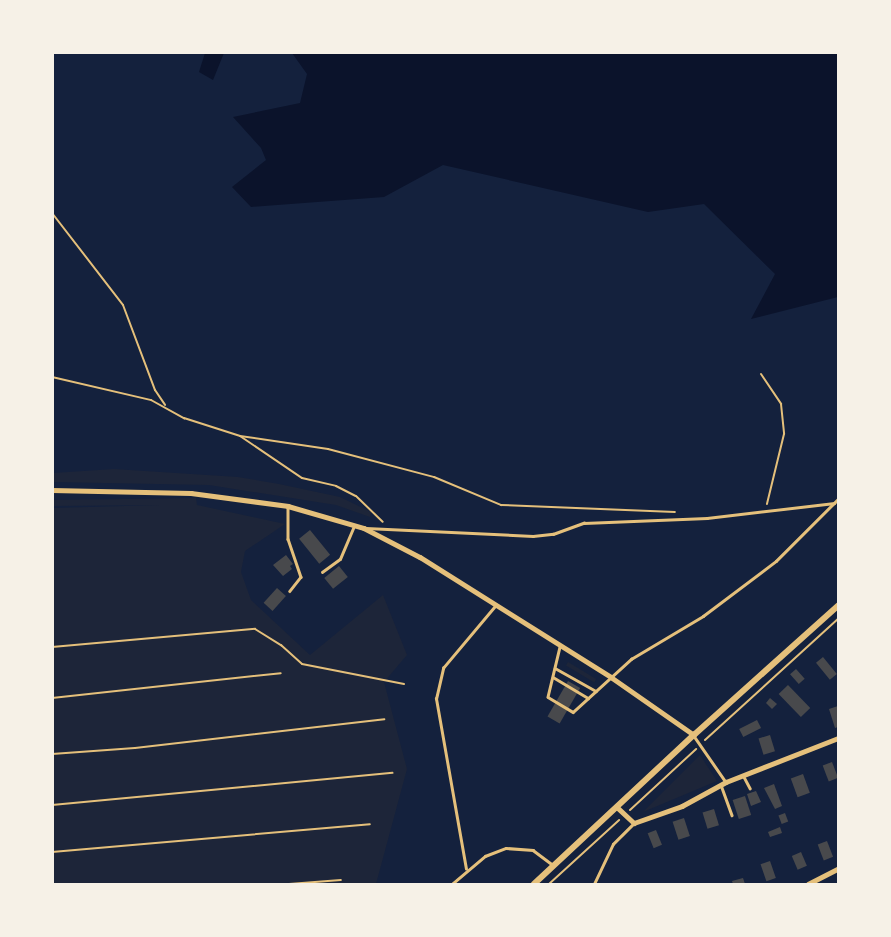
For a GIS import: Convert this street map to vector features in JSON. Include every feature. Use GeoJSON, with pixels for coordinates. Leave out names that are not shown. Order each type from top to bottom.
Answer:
{"type":"FeatureCollection","features":[{"type":"Feature","properties":{"kind":"street"},"geometry":{"type":"LineString","coordinates":[[52,490],[190,492],[288,506],[355,524],[406,549],[560,647],[611,677],[694,735]]}},
{"type":"Feature","properties":{"kind":"street"},"geometry":{"type":"LineString","coordinates":[[534,884],[618,808],[694,735],[838,606]]}},
{"type":"Feature","properties":{"kind":"street"},"geometry":{"type":"LineString","coordinates":[[618,808],[634,823],[682,806],[726,782],[838,738]]}},
{"type":"Feature","properties":{"kind":"street"},"geometry":{"type":"LineString","coordinates":[[808,884],[838,869]]}},
{"type":"Feature","properties":{"kind":"lane"},"geometry":{"type":"LineString","coordinates":[[560,647],[548,697],[573,712],[631,659],[703,616],[776,561],[838,499]]}},
{"type":"Feature","properties":{"kind":"lane"},"geometry":{"type":"LineString","coordinates":[[364,528],[533,536],[553,534],[584,523],[766,513],[834,503]]}},
{"type":"Feature","properties":{"kind":"lane"},"geometry":{"type":"LineString","coordinates":[[288,506],[288,539],[301,577],[290,591]]}},
{"type":"Feature","properties":{"kind":"lane"},"geometry":{"type":"LineString","coordinates":[[322,572],[340,559],[355,524]]}},
{"type":"Feature","properties":{"kind":"lane"},"geometry":{"type":"LineString","coordinates":[[466,869],[436,699],[443,668],[495,606]]}},
{"type":"Feature","properties":{"kind":"lane"},"geometry":{"type":"LineString","coordinates":[[555,668],[596,691]]}},
{"type":"Feature","properties":{"kind":"lane"},"geometry":{"type":"LineString","coordinates":[[553,677],[589,698]]}},
{"type":"Feature","properties":{"kind":"lane"},"geometry":{"type":"LineString","coordinates":[[694,735],[726,782]]}},
{"type":"Feature","properties":{"kind":"lane"},"geometry":{"type":"LineString","coordinates":[[743,775],[750,788]]}},
{"type":"Feature","properties":{"kind":"lane"},"geometry":{"type":"LineString","coordinates":[[721,785],[732,814]]}},
{"type":"Feature","properties":{"kind":"lane"},"geometry":{"type":"LineString","coordinates":[[594,884],[613,844],[634,823]]}},
{"type":"Feature","properties":{"kind":"lane"},"geometry":{"type":"LineString","coordinates":[[452,884],[466,869],[485,856],[506,848],[533,850],[554,867]]}},
{"type":"Feature","properties":{"kind":"path"},"geometry":{"type":"LineString","coordinates":[[52,213],[123,306],[155,390],[166,407]]}},
{"type":"Feature","properties":{"kind":"path"},"geometry":{"type":"LineString","coordinates":[[761,374],[781,404],[784,434],[766,513]]}},
{"type":"Feature","properties":{"kind":"path"},"geometry":{"type":"LineString","coordinates":[[52,377],[151,400],[184,418],[240,436],[328,449],[434,477],[501,505],[678,513]]}},
{"type":"Feature","properties":{"kind":"path"},"geometry":{"type":"LineString","coordinates":[[240,436],[302,478],[336,486],[356,496],[389,530]]}},
{"type":"Feature","properties":{"kind":"path"},"geometry":{"type":"LineString","coordinates":[[549,884],[838,619]]}},
{"type":"Feature","properties":{"kind":"path"},"geometry":{"type":"LineString","coordinates":[[52,647],[255,629],[282,645],[302,664],[404,684]]}},
{"type":"Feature","properties":{"kind":"path"},"geometry":{"type":"LineString","coordinates":[[52,698],[281,672]]}},
{"type":"Feature","properties":{"kind":"path"},"geometry":{"type":"LineString","coordinates":[[52,754],[135,748],[384,719]]}},
{"type":"Feature","properties":{"kind":"path"},"geometry":{"type":"LineString","coordinates":[[52,805],[392,773]]}},
{"type":"Feature","properties":{"kind":"path"},"geometry":{"type":"LineString","coordinates":[[52,852],[370,824]]}},
{"type":"Feature","properties":{"kind":"path"},"geometry":{"type":"LineString","coordinates":[[289,884],[341,880]]}},
{"type":"Feature","properties":{"kind":"shaded area"},"geometry":{"type":"Polygon","coordinates":[[[205,53],[224,53],[213,80],[199,72],[205,53]]]}},
{"type":"Feature","properties":{"kind":"shaded area"},"geometry":{"type":"Polygon","coordinates":[[[292,53],[838,53],[838,297],[751,319],[775,274],[704,204],[648,212],[443,165],[384,197],[251,207],[232,187],[266,160],[261,148],[233,117],[300,103],[307,74],[292,53]]]}},
{"type":"Feature","properties":{"kind":"shaded area"},"geometry":{"type":"Polygon","coordinates":[[[114,469],[238,477],[340,497],[371,512],[370,517],[336,505],[209,485],[53,482],[53,473],[114,469]]]}},
{"type":"Feature","properties":{"kind":"shaded area"},"geometry":{"type":"Polygon","coordinates":[[[196,498],[197,505],[285,524],[245,551],[241,572],[251,600],[310,655],[383,595],[407,655],[384,682],[407,769],[376,884],[53,884],[53,508],[161,505],[53,506],[52,500],[196,498]]]}},
{"type":"Feature","properties":{"kind":"shaded area"},"geometry":{"type":"Polygon","coordinates":[[[568,662],[596,679],[594,682],[566,665],[568,662]]]}},
{"type":"Feature","properties":{"kind":"shaded area"},"geometry":{"type":"Polygon","coordinates":[[[700,755],[717,781],[643,812],[700,755]]]}},
{"type":"Feature","properties":{"kind":"building"},"geometry":{"type":"Polygon","coordinates":[[[310,530],[330,555],[319,564],[299,539],[310,530]]]}},
{"type":"Feature","properties":{"kind":"building"},"geometry":{"type":"Polygon","coordinates":[[[286,555],[293,564],[290,566],[292,569],[283,576],[273,565],[286,555]]]}},
{"type":"Feature","properties":{"kind":"building"},"geometry":{"type":"Polygon","coordinates":[[[339,566],[348,577],[333,589],[324,578],[339,566]]]}},
{"type":"Feature","properties":{"kind":"building"},"geometry":{"type":"Polygon","coordinates":[[[277,588],[286,596],[273,611],[264,603],[277,588]]]}},
{"type":"Feature","properties":{"kind":"building"},"geometry":{"type":"Polygon","coordinates":[[[823,657],[837,674],[830,680],[816,663],[823,657]]]}},
{"type":"Feature","properties":{"kind":"building"},"geometry":{"type":"Polygon","coordinates":[[[796,669],[805,679],[799,684],[790,674],[796,669]]]}},
{"type":"Feature","properties":{"kind":"building"},"geometry":{"type":"Polygon","coordinates":[[[568,681],[580,688],[560,724],[548,717],[568,681]]]}},
{"type":"Feature","properties":{"kind":"building"},"geometry":{"type":"Polygon","coordinates":[[[788,685],[810,708],[801,717],[779,694],[788,685]]]}},
{"type":"Feature","properties":{"kind":"building"},"geometry":{"type":"Polygon","coordinates":[[[770,698],[777,704],[772,709],[766,703],[770,698]]]}},
{"type":"Feature","properties":{"kind":"building"},"geometry":{"type":"Polygon","coordinates":[[[838,706],[838,727],[835,728],[829,709],[838,706]]]}},
{"type":"Feature","properties":{"kind":"building"},"geometry":{"type":"Polygon","coordinates":[[[757,720],[761,728],[743,737],[739,729],[757,720]]]}},
{"type":"Feature","properties":{"kind":"building"},"geometry":{"type":"Polygon","coordinates":[[[770,735],[775,751],[763,755],[759,739],[770,735]]]}},
{"type":"Feature","properties":{"kind":"building"},"geometry":{"type":"Polygon","coordinates":[[[832,762],[838,778],[829,781],[823,766],[832,762]]]}},
{"type":"Feature","properties":{"kind":"building"},"geometry":{"type":"Polygon","coordinates":[[[803,774],[810,793],[798,797],[791,778],[803,774]]]}},
{"type":"Feature","properties":{"kind":"building"},"geometry":{"type":"Polygon","coordinates":[[[774,784],[782,806],[775,809],[764,788],[774,784]]]}},
{"type":"Feature","properties":{"kind":"building"},"geometry":{"type":"Polygon","coordinates":[[[756,791],[761,802],[751,806],[747,794],[756,791]]]}},
{"type":"Feature","properties":{"kind":"building"},"geometry":{"type":"Polygon","coordinates":[[[745,796],[751,815],[739,819],[733,800],[745,796]]]}},
{"type":"Feature","properties":{"kind":"building"},"geometry":{"type":"Polygon","coordinates":[[[714,809],[719,825],[707,829],[703,813],[714,809]]]}},
{"type":"Feature","properties":{"kind":"building"},"geometry":{"type":"Polygon","coordinates":[[[785,813],[788,821],[782,824],[778,816],[785,813]]]}},
{"type":"Feature","properties":{"kind":"building"},"geometry":{"type":"Polygon","coordinates":[[[684,818],[690,836],[678,840],[673,822],[684,818]]]}},
{"type":"Feature","properties":{"kind":"building"},"geometry":{"type":"Polygon","coordinates":[[[780,827],[782,833],[770,837],[768,832],[780,827]]]}},
{"type":"Feature","properties":{"kind":"building"},"geometry":{"type":"Polygon","coordinates":[[[656,830],[662,845],[654,848],[648,833],[656,830]]]}},
{"type":"Feature","properties":{"kind":"building"},"geometry":{"type":"Polygon","coordinates":[[[827,841],[833,857],[824,860],[818,845],[827,841]]]}},
{"type":"Feature","properties":{"kind":"building"},"geometry":{"type":"Polygon","coordinates":[[[801,852],[807,866],[798,870],[792,856],[801,852]]]}},
{"type":"Feature","properties":{"kind":"building"},"geometry":{"type":"Polygon","coordinates":[[[770,861],[776,878],[766,881],[761,864],[770,861]]]}},
{"type":"Feature","properties":{"kind":"building"},"geometry":{"type":"Polygon","coordinates":[[[743,878],[745,884],[733,884],[732,881],[743,878]]]}}]}
